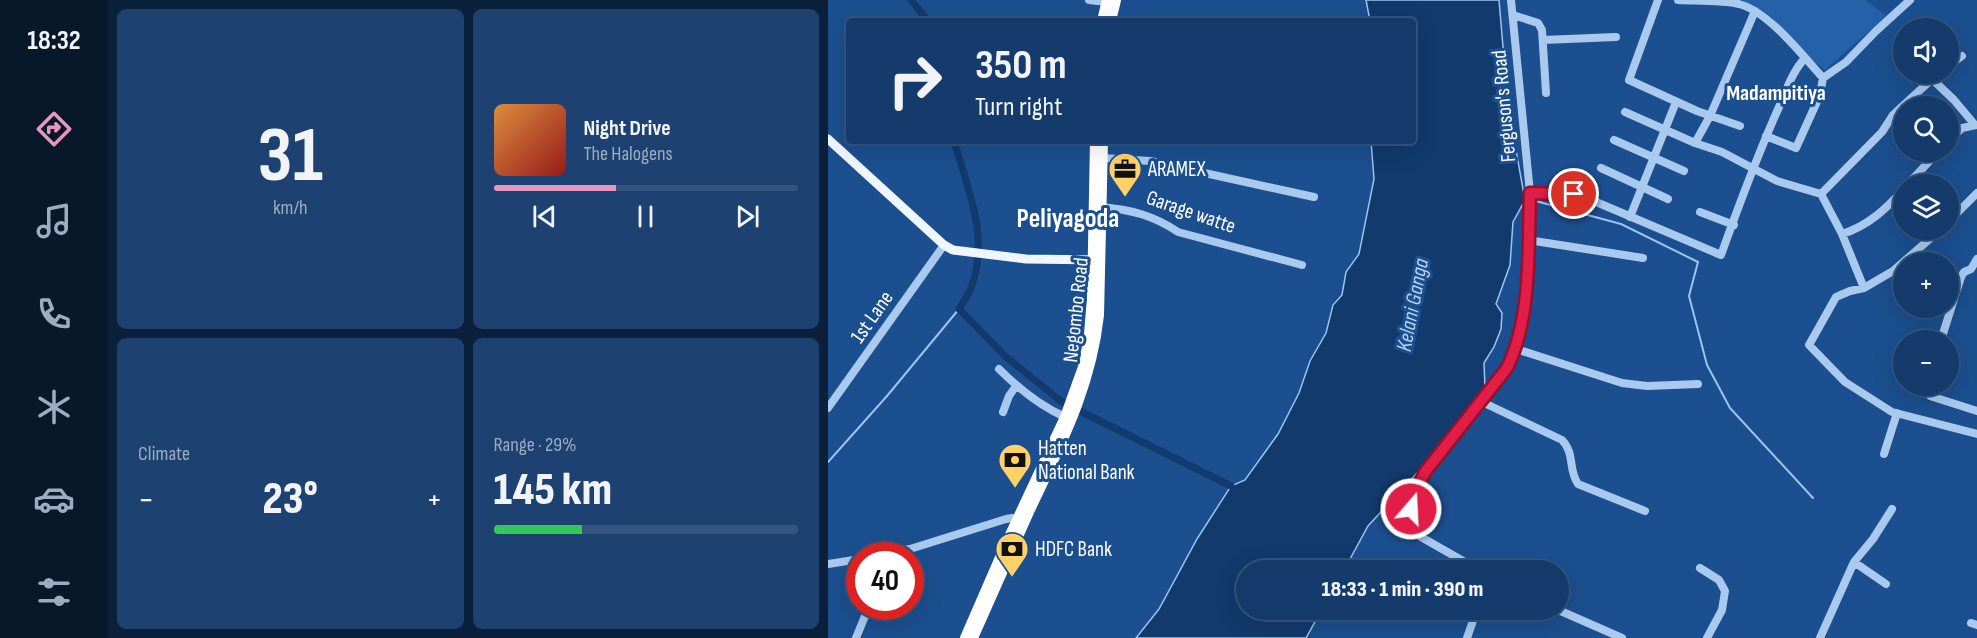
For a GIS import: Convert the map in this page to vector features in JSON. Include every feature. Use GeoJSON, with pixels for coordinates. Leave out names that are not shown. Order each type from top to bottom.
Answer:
{"type":"FeatureCollection","features":[{"type":"Feature","properties":{"kind":"highway"},"geometry":{"type":"LineString","coordinates":[[1103,18],[1110,1]]}},
{"type":"Feature","properties":{"kind":"highway"},"geometry":{"type":"LineString","coordinates":[[1110,1],[1111,18]]}},
{"type":"Feature","properties":{"kind":"highway","name":"Negombo Road"},"geometry":{"type":"LineString","coordinates":[[965,638],[1068,416],[1086,383],[1096,344],[1095,144]]}},
{"type":"Feature","properties":{"kind":"highway","name":"Negombo Road"},"geometry":{"type":"LineString","coordinates":[[1097,260],[1102,207],[1103,144]]}},
{"type":"Feature","properties":{"kind":"highway","name":"Negombo Road"},"geometry":{"type":"LineString","coordinates":[[973,638],[1021,520]]}},
{"type":"Feature","properties":{"kind":"main road"},"geometry":{"type":"LineString","coordinates":[[828,139],[944,245],[962,253],[1097,260]]}},
{"type":"Feature","properties":{"kind":"street"},"geometry":{"type":"LineString","coordinates":[[1089,0],[1110,1]]}},
{"type":"Feature","properties":{"kind":"street","name":"Ferguson's Road"},"geometry":{"type":"LineString","coordinates":[[1461,560],[1421,537],[1414,525],[1411,509],[1425,472],[1507,368],[1516,349],[1527,283],[1530,193],[1511,0]]}},
{"type":"Feature","properties":{"kind":"street"},"geometry":{"type":"LineString","coordinates":[[1658,0],[1629,80],[1676,102],[1740,126]]}},
{"type":"Feature","properties":{"kind":"street"},"geometry":{"type":"LineString","coordinates":[[1678,0],[1738,4],[1755,11],[1771,22],[1823,78]]}},
{"type":"Feature","properties":{"kind":"street"},"geometry":{"type":"LineString","coordinates":[[1766,136],[1796,148],[1820,95],[1823,78],[1846,62],[1910,0]]}},
{"type":"Feature","properties":{"kind":"street"},"geometry":{"type":"LineString","coordinates":[[1695,142],[1710,116],[1755,11]]}},
{"type":"Feature","properties":{"kind":"street"},"geometry":{"type":"LineString","coordinates":[[1513,15],[1538,23],[1542,30],[1546,93]]}},
{"type":"Feature","properties":{"kind":"street"},"geometry":{"type":"LineString","coordinates":[[1543,40],[1616,37]]}},
{"type":"Feature","properties":{"kind":"street"},"geometry":{"type":"LineString","coordinates":[[1530,193],[1574,194],[1722,255],[1753,167],[1796,68],[1804,58]]}},
{"type":"Feature","properties":{"kind":"street"},"geometry":{"type":"LineString","coordinates":[[1821,194],[1882,132],[1893,115],[1927,84]]}},
{"type":"Feature","properties":{"kind":"street"},"geometry":{"type":"LineString","coordinates":[[1943,84],[1976,125],[1959,131]]}},
{"type":"Feature","properties":{"kind":"street"},"geometry":{"type":"LineString","coordinates":[[1630,217],[1676,102]]}},
{"type":"Feature","properties":{"kind":"street"},"geometry":{"type":"LineString","coordinates":[[1625,112],[1722,152],[1777,181],[1821,194],[1842,234],[1864,288]]}},
{"type":"Feature","properties":{"kind":"street"},"geometry":{"type":"LineString","coordinates":[[1614,140],[1684,171]]}},
{"type":"Feature","properties":{"kind":"street"},"geometry":{"type":"LineString","coordinates":[[1103,158],[1150,161],[1314,197]]}},
{"type":"Feature","properties":{"kind":"street"},"geometry":{"type":"LineString","coordinates":[[1917,174],[1929,162]]}},
{"type":"Feature","properties":{"kind":"street"},"geometry":{"type":"LineString","coordinates":[[1601,168],[1668,199]]}},
{"type":"Feature","properties":{"kind":"street"},"geometry":{"type":"LineString","coordinates":[[1959,211],[1977,193]]}},
{"type":"Feature","properties":{"kind":"street"},"geometry":{"type":"LineString","coordinates":[[1842,234],[1861,226],[1883,211],[1893,201]]}},
{"type":"Feature","properties":{"kind":"street","name":"Garage watte"},"geometry":{"type":"LineString","coordinates":[[1102,207],[1126,209],[1160,220],[1178,232],[1302,265]]}},
{"type":"Feature","properties":{"kind":"street"},"geometry":{"type":"LineString","coordinates":[[1700,212],[1734,225]]}},
{"type":"Feature","properties":{"kind":"street"},"geometry":{"type":"LineString","coordinates":[[1528,240],[1643,258]]}},
{"type":"Feature","properties":{"kind":"street"},"geometry":{"type":"LineString","coordinates":[[1928,240],[1893,270],[1864,288],[1836,297],[1809,345],[1845,382],[1897,413],[1977,435]]}},
{"type":"Feature","properties":{"kind":"street","name":"1st Lane"},"geometry":{"type":"LineString","coordinates":[[828,408],[944,245]]}},
{"type":"Feature","properties":{"kind":"street"},"geometry":{"type":"LineString","coordinates":[[1944,330],[1961,277],[1964,272],[1971,270],[1977,259]]}},
{"type":"Feature","properties":{"kind":"street"},"geometry":{"type":"LineString","coordinates":[[1516,349],[1622,383],[1647,386],[1698,384]]}},
{"type":"Feature","properties":{"kind":"street"},"geometry":{"type":"LineString","coordinates":[[999,369],[1016,386],[1054,412],[1068,416]]}},
{"type":"Feature","properties":{"kind":"street"},"geometry":{"type":"LineString","coordinates":[[1003,412],[1016,386]]}},
{"type":"Feature","properties":{"kind":"street"},"geometry":{"type":"LineString","coordinates":[[1930,396],[1977,411]]}},
{"type":"Feature","properties":{"kind":"street"},"geometry":{"type":"LineString","coordinates":[[1480,401],[1562,440],[1568,446],[1573,478],[1578,484],[1645,512]]}},
{"type":"Feature","properties":{"kind":"street"},"geometry":{"type":"LineString","coordinates":[[1884,454],[1897,413]]}},
{"type":"Feature","properties":{"kind":"street"},"geometry":{"type":"LineString","coordinates":[[1820,638],[1854,562],[1869,545],[1892,509]]}},
{"type":"Feature","properties":{"kind":"street"},"geometry":{"type":"LineString","coordinates":[[924,545],[1006,519],[1021,520]]}},
{"type":"Feature","properties":{"kind":"street"},"geometry":{"type":"LineString","coordinates":[[828,564],[846,561]]}},
{"type":"Feature","properties":{"kind":"street"},"geometry":{"type":"LineString","coordinates":[[1854,562],[1886,584]]}},
{"type":"Feature","properties":{"kind":"street"},"geometry":{"type":"LineString","coordinates":[[1700,568],[1719,580],[1725,591],[1722,610],[1707,638]]}},
{"type":"Feature","properties":{"kind":"street"},"geometry":{"type":"LineString","coordinates":[[1569,615],[1622,638]]}},
{"type":"Feature","properties":{"kind":"street"},"geometry":{"type":"LineString","coordinates":[[856,638],[863,620]]}},
{"type":"Feature","properties":{"kind":"street"},"geometry":{"type":"LineString","coordinates":[[1467,638],[1473,620]]}},
{"type":"Feature","properties":{"kind":"shaded area"},"geometry":{"type":"Polygon","coordinates":[[[1743,0],[1866,0],[1886,16],[1825,70],[1743,0]]]}},
{"type":"Feature","properties":{"kind":"water","name":"Kelani Ganga"},"geometry":{"type":"Polygon","coordinates":[[[1366,0],[1499,0],[1508,106],[1525,200],[1513,222],[1510,265],[1496,304],[1502,313],[1501,329],[1484,363],[1485,388],[1454,433],[1368,526],[1349,560],[1236,560],[1236,620],[1316,620],[1306,638],[1136,638],[1159,609],[1197,539],[1231,486],[1245,480],[1278,434],[1299,393],[1310,361],[1326,333],[1333,305],[1342,295],[1346,272],[1359,254],[1374,179],[1371,144],[1416,144],[1416,18],[1369,18],[1366,0]]]}},
{"type":"Feature","properties":{"kind":"waterway"},"geometry":{"type":"LineString","coordinates":[[911,0],[926,18]]}},
{"type":"Feature","properties":{"kind":"waterway"},"geometry":{"type":"LineString","coordinates":[[955,144],[971,196],[978,232],[976,269],[971,288],[959,309],[1005,356],[1062,402],[1231,486]]}},
{"type":"Feature","properties":{"kind":"waterway"},"geometry":{"type":"LineString","coordinates":[[1532,200],[1621,224],[1698,262],[1689,296],[1707,365],[1730,408],[1813,498]]}},
{"type":"Feature","properties":{"kind":"waterway"},"geometry":{"type":"LineString","coordinates":[[828,462],[887,396],[959,309]]}},
{"type":"Feature","properties":{"kind":"place","name":"ARAMEX"},"geometry":{"type":"Point","coordinates":[1125,198]}},
{"type":"Feature","properties":{"kind":"place","name":"Hatten National Bank"},"geometry":{"type":"Point","coordinates":[1015,489]}},
{"type":"Feature","properties":{"kind":"place","name":"HDFC Bank"},"geometry":{"type":"Point","coordinates":[1012,578]}},
{"type":"Feature","properties":{"kind":"district","name":"Madampitiya"},"geometry":{"type":"Point","coordinates":[1776,93]}},
{"type":"Feature","properties":{"kind":"district","name":"Peliyagoda"},"geometry":{"type":"Point","coordinates":[1068,219]}},
{"type":"Feature","properties":{"kind":"route"},"geometry":{"type":"LineString","coordinates":[[1411,509],[1425,472],[1507,368],[1516,349],[1527,283],[1530,193],[1574,194]]}}]}
